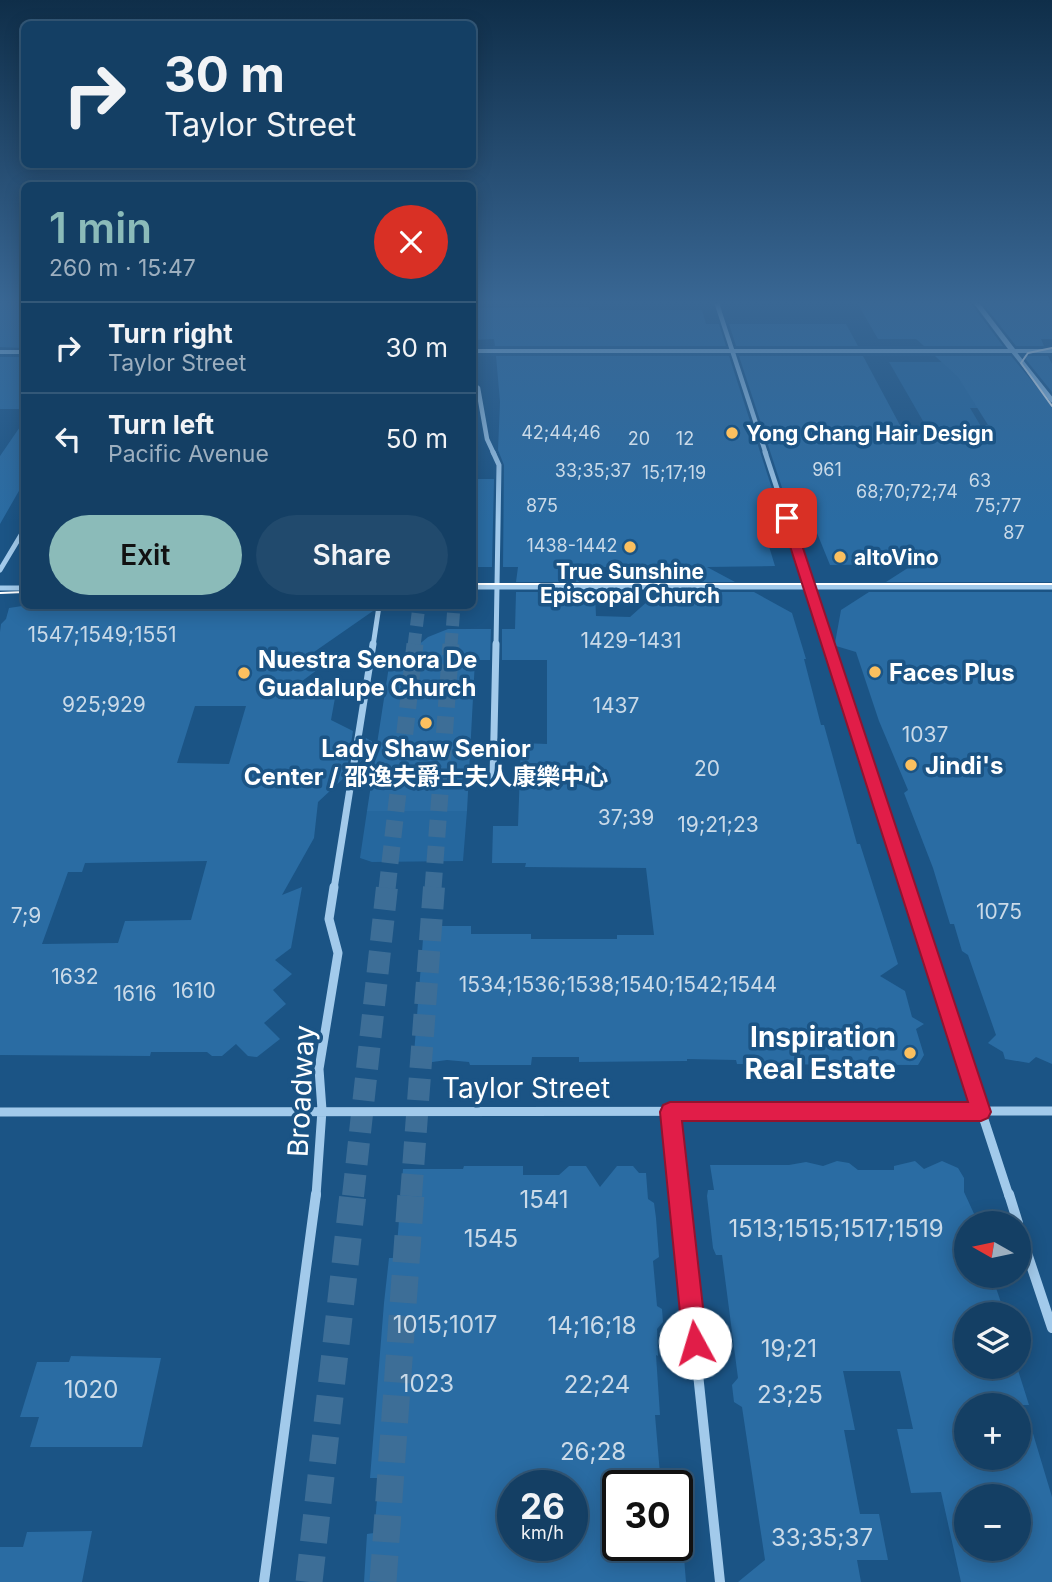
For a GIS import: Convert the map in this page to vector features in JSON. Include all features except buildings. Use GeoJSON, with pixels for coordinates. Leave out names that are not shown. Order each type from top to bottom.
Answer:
{"type":"FeatureCollection","features":[{"type":"Feature","properties":{"kind":"street"},"geometry":{"type":"LineString","coordinates":[[740,375],[1013,1211]]}},
{"type":"Feature","properties":{"kind":"street"},"geometry":{"type":"LineString","coordinates":[[1032,375],[1052,400]]}},
{"type":"Feature","properties":{"kind":"street"},"geometry":{"type":"LineString","coordinates":[[476,387],[487,439],[499,465],[493,779]]}},
{"type":"Feature","properties":{"kind":"street"},"geometry":{"type":"LineString","coordinates":[[0,570],[21,535]]}},
{"type":"Feature","properties":{"kind":"street"},"geometry":{"type":"LineString","coordinates":[[476,587],[1052,587]]}},
{"type":"Feature","properties":{"kind":"street"},"geometry":{"type":"LineString","coordinates":[[0,588],[21,588]]}},
{"type":"Feature","properties":{"kind":"street","name":"Broadway"},"geometry":{"type":"LineString","coordinates":[[264,1582],[318,1179],[322,1110],[319,1069],[338,953],[330,919],[379,609]]}},
{"type":"Feature","properties":{"kind":"street","name":"Taylor Street"},"geometry":{"type":"LineString","coordinates":[[0,1112],[1052,1111]]}},
{"type":"Feature","properties":{"kind":"street"},"geometry":{"type":"LineString","coordinates":[[670,1112],[720,1582]]}},
{"type":"Feature","properties":{"kind":"street"},"geometry":{"type":"LineString","coordinates":[[1031,1264],[1052,1328]]}},
{"type":"Feature","properties":{"kind":"shaded area"},"geometry":{"type":"Polygon","coordinates":[[[896,375],[968,375],[982,408],[970,408],[982,428],[927,428],[896,375]]]}},
{"type":"Feature","properties":{"kind":"shaded area"},"geometry":{"type":"Polygon","coordinates":[[[367,811],[467,811],[463,861],[372,862],[360,858],[367,811]]]}},
{"type":"Feature","properties":{"kind":"tunnel"},"geometry":{"type":"LineString","coordinates":[[414,646],[419,609]]}},
{"type":"Feature","properties":{"kind":"tunnel"},"geometry":{"type":"LineString","coordinates":[[451,646],[454,609]]}},
{"type":"Feature","properties":{"kind":"tunnel"},"geometry":{"type":"LineString","coordinates":[[387,889],[415,644]]}},
{"type":"Feature","properties":{"kind":"tunnel"},"geometry":{"type":"LineString","coordinates":[[433,889],[451,644]]}},
{"type":"Feature","properties":{"kind":"tunnel"},"geometry":{"type":"LineString","coordinates":[[353,1196],[387,887]]}},
{"type":"Feature","properties":{"kind":"tunnel"},"geometry":{"type":"LineString","coordinates":[[411,1196],[434,887]]}},
{"type":"Feature","properties":{"kind":"tunnel"},"geometry":{"type":"LineString","coordinates":[[309,1582],[353,1194]]}},
{"type":"Feature","properties":{"kind":"tunnel"},"geometry":{"type":"LineString","coordinates":[[383,1582],[411,1194]]}},
{"type":"Feature","properties":{"kind":"tram line"},"geometry":{"type":"LineString","coordinates":[[1030,375],[1052,406]]}},
{"type":"Feature","properties":{"kind":"tram line"},"geometry":{"type":"LineString","coordinates":[[476,584],[1052,584]]}},
{"type":"Feature","properties":{"kind":"tram line"},"geometry":{"type":"LineString","coordinates":[[0,593],[21,592]]}},
{"type":"Feature","properties":{"kind":"place","name":"Yong Chang Hair Design"},"geometry":{"type":"Point","coordinates":[732,433]}},
{"type":"Feature","properties":{"kind":"place","name":"True Sunshine Episcopal Church"},"geometry":{"type":"Point","coordinates":[630,547]}},
{"type":"Feature","properties":{"kind":"place","name":"altoVino"},"geometry":{"type":"Point","coordinates":[840,557]}},
{"type":"Feature","properties":{"kind":"place","name":"Faces Plus"},"geometry":{"type":"Point","coordinates":[875,672]}},
{"type":"Feature","properties":{"kind":"place","name":"Nuestra Senora De Guadalupe Church"},"geometry":{"type":"Point","coordinates":[244,673]}},
{"type":"Feature","properties":{"kind":"place","name":"Lady Shaw Senior Center / 邵逸夫爵士夫人康樂中心"},"geometry":{"type":"Point","coordinates":[426,723]}},
{"type":"Feature","properties":{"kind":"place","name":"Jindi's"},"geometry":{"type":"Point","coordinates":[911,765]}},
{"type":"Feature","properties":{"kind":"place","name":"Inspiration Real Estate"},"geometry":{"type":"Point","coordinates":[910,1053]}},
{"type":"Feature","properties":{"kind":"route"},"geometry":{"type":"LineString","coordinates":[[695,1343],[670,1112],[981,1112],[787,518]]}}]}
